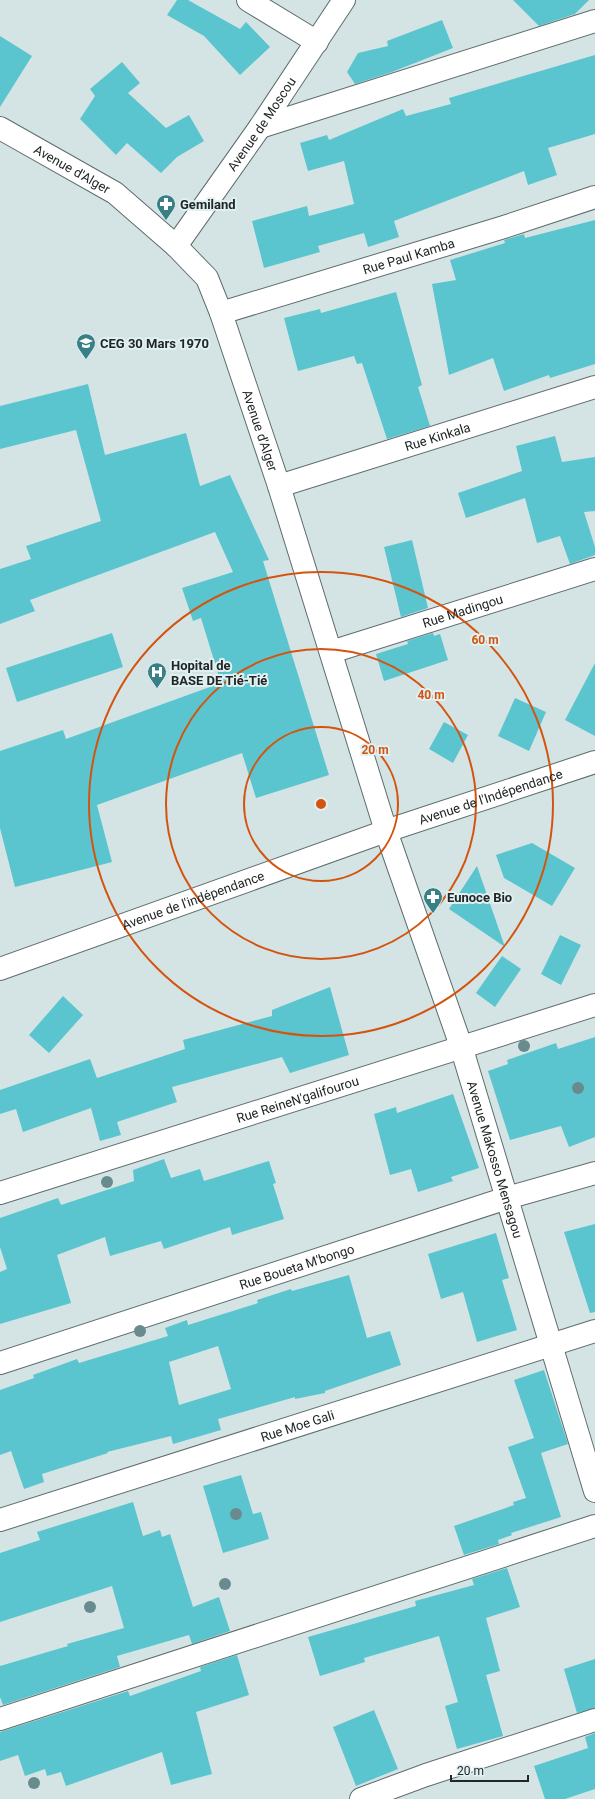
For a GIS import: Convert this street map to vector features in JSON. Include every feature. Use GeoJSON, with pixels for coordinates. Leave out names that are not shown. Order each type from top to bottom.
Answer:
{"type":"FeatureCollection","features":[{"type":"Feature","properties":{"kind":"street"},"geometry":{"type":"LineString","coordinates":[[248,0],[317,42]]}},
{"type":"Feature","properties":{"kind":"street","name":"Avenue de Moscou"},"geometry":{"type":"LineString","coordinates":[[176,246],[260,127],[344,0]]}},
{"type":"Feature","properties":{"kind":"street"},"geometry":{"type":"LineString","coordinates":[[260,127],[595,21]]}},
{"type":"Feature","properties":{"kind":"street","name":"Avenue d'Alger"},"geometry":{"type":"LineString","coordinates":[[0,128],[115,193],[176,246],[207,278],[221,313],[279,486],[386,831]]}},
{"type":"Feature","properties":{"kind":"street","name":"Rue Paul Kamba"},"geometry":{"type":"LineString","coordinates":[[221,313],[504,227],[595,197]]}},
{"type":"Feature","properties":{"kind":"street","name":"Rue Kinkala"},"geometry":{"type":"LineString","coordinates":[[279,486],[595,387]]}},
{"type":"Feature","properties":{"kind":"street","name":"Rue Madingou"},"geometry":{"type":"LineString","coordinates":[[330,652],[595,569]]}},
{"type":"Feature","properties":{"kind":"street","name":"Avenue de l'Indépendance"},"geometry":{"type":"LineString","coordinates":[[386,831],[595,762]]}},
{"type":"Feature","properties":{"kind":"street","name":"Avenue de l'indépendance"},"geometry":{"type":"LineString","coordinates":[[0,969],[386,831]]}},
{"type":"Feature","properties":{"kind":"street","name":"Avenue Makosso Mensagou"},"geometry":{"type":"LineString","coordinates":[[386,831],[461,1046],[595,1491]]}},
{"type":"Feature","properties":{"kind":"street","name":"Rue ReineN'galifourou"},"geometry":{"type":"LineString","coordinates":[[0,1193],[461,1046],[595,1005]]}},
{"type":"Feature","properties":{"kind":"street","name":"Rue Boueta M'bongo"},"geometry":{"type":"LineString","coordinates":[[0,1363],[507,1198],[595,1174]]}},
{"type":"Feature","properties":{"kind":"street","name":"Rue Moe Gali"},"geometry":{"type":"LineString","coordinates":[[0,1520],[595,1331]]}},
{"type":"Feature","properties":{"kind":"street"},"geometry":{"type":"LineString","coordinates":[[0,1719],[595,1526]]}},
{"type":"Feature","properties":{"kind":"street"},"geometry":{"type":"LineString","coordinates":[[361,1799],[426,1775],[595,1720]]}},
{"type":"Feature","properties":{"kind":"building"},"geometry":{"type":"Polygon","coordinates":[[[177,0],[188,0],[240,29],[246,22],[270,47],[240,75],[204,36],[167,15],[177,0]]]}},
{"type":"Feature","properties":{"kind":"building"},"geometry":{"type":"Polygon","coordinates":[[[513,0],[589,0],[575,14],[539,26],[513,0]]]}},
{"type":"Feature","properties":{"kind":"building"},"geometry":{"type":"Polygon","coordinates":[[[442,20],[453,48],[392,72],[355,84],[347,72],[358,53],[388,46],[387,41],[442,20]]]}},
{"type":"Feature","properties":{"kind":"building"},"geometry":{"type":"Polygon","coordinates":[[[0,36],[32,56],[0,107],[0,36]]]}},
{"type":"Feature","properties":{"kind":"building"},"geometry":{"type":"Polygon","coordinates":[[[595,55],[595,134],[548,148],[557,175],[528,185],[524,171],[394,221],[399,237],[368,247],[364,233],[318,246],[320,252],[264,268],[252,221],[307,206],[309,216],[354,204],[344,161],[308,171],[300,143],[327,135],[329,140],[403,109],[406,116],[451,104],[449,98],[595,55]]]}},
{"type":"Feature","properties":{"kind":"building"},"geometry":{"type":"Polygon","coordinates":[[[122,62],[140,83],[128,93],[166,128],[189,115],[204,141],[177,157],[161,173],[127,143],[116,155],[80,119],[95,96],[90,89],[122,62]]]}},
{"type":"Feature","properties":{"kind":"building"},"geometry":{"type":"Polygon","coordinates":[[[595,220],[595,364],[550,378],[549,375],[504,391],[493,358],[449,375],[432,284],[456,280],[450,260],[505,243],[504,240],[524,234],[525,238],[595,220]]]}},
{"type":"Feature","properties":{"kind":"building"},"geometry":{"type":"Polygon","coordinates":[[[396,292],[422,385],[418,387],[430,426],[387,439],[362,363],[357,364],[354,356],[298,371],[284,318],[320,309],[321,313],[396,292]]]}},
{"type":"Feature","properties":{"kind":"building"},"geometry":{"type":"Polygon","coordinates":[[[88,384],[105,455],[186,433],[200,486],[230,475],[269,560],[263,561],[329,775],[256,798],[242,753],[97,805],[112,862],[15,887],[0,828],[0,751],[63,730],[66,739],[221,683],[201,618],[193,621],[182,588],[233,572],[215,532],[30,600],[35,611],[0,624],[0,569],[31,559],[26,546],[101,521],[76,430],[0,449],[0,406],[88,384]]]}},
{"type":"Feature","properties":{"kind":"building"},"geometry":{"type":"Polygon","coordinates":[[[555,436],[562,462],[595,457],[595,511],[584,512],[595,547],[595,555],[570,564],[560,536],[537,543],[525,498],[466,518],[458,493],[522,471],[516,446],[555,436]]]}},
{"type":"Feature","properties":{"kind":"building"},"geometry":{"type":"Polygon","coordinates":[[[412,540],[428,608],[401,617],[384,547],[412,540]]]}},
{"type":"Feature","properties":{"kind":"building"},"geometry":{"type":"Polygon","coordinates":[[[112,633],[123,667],[17,702],[6,668],[112,633]]]}},
{"type":"Feature","properties":{"kind":"building"},"geometry":{"type":"Polygon","coordinates":[[[433,633],[434,636],[440,634],[448,660],[384,681],[376,654],[408,644],[407,641],[433,633]]]}},
{"type":"Feature","properties":{"kind":"building"},"geometry":{"type":"Polygon","coordinates":[[[595,663],[595,736],[565,720],[595,663]]]}},
{"type":"Feature","properties":{"kind":"building"},"geometry":{"type":"Polygon","coordinates":[[[515,698],[546,712],[529,751],[498,736],[515,698]]]}},
{"type":"Feature","properties":{"kind":"building"},"geometry":{"type":"Polygon","coordinates":[[[444,722],[468,735],[453,763],[429,749],[444,722]]]}},
{"type":"Feature","properties":{"kind":"building"},"geometry":{"type":"Polygon","coordinates":[[[532,843],[575,868],[552,906],[504,878],[496,855],[532,843]]]}},
{"type":"Feature","properties":{"kind":"building"},"geometry":{"type":"Polygon","coordinates":[[[477,866],[505,947],[449,909],[477,866]]]}},
{"type":"Feature","properties":{"kind":"building"},"geometry":{"type":"Polygon","coordinates":[[[560,935],[581,945],[561,985],[541,974],[560,935]]]}},
{"type":"Feature","properties":{"kind":"building"},"geometry":{"type":"Polygon","coordinates":[[[502,956],[521,969],[495,1007],[476,993],[502,956]]]}},
{"type":"Feature","properties":{"kind":"building"},"geometry":{"type":"Polygon","coordinates":[[[330,987],[349,1055],[290,1073],[282,1057],[172,1087],[177,1102],[117,1122],[121,1135],[100,1141],[91,1108],[23,1132],[16,1109],[0,1114],[0,1090],[90,1059],[97,1078],[185,1049],[183,1040],[272,1016],[272,1010],[330,987]]]}},
{"type":"Feature","properties":{"kind":"building"},"geometry":{"type":"Polygon","coordinates":[[[63,996],[83,1015],[49,1053],[29,1035],[63,996]]]}},
{"type":"Feature","properties":{"kind":"building"},"geometry":{"type":"Polygon","coordinates":[[[595,1037],[595,1137],[569,1147],[561,1126],[510,1140],[488,1071],[508,1064],[507,1060],[556,1043],[558,1049],[595,1037]]]}},
{"type":"Feature","properties":{"kind":"building"},"geometry":{"type":"Polygon","coordinates":[[[453,1094],[479,1168],[451,1177],[453,1181],[418,1192],[411,1169],[390,1175],[374,1114],[396,1107],[397,1113],[453,1094]]]}},
{"type":"Feature","properties":{"kind":"building"},"geometry":{"type":"Polygon","coordinates":[[[164,1159],[171,1178],[200,1169],[204,1181],[269,1161],[276,1183],[273,1184],[284,1219],[232,1235],[230,1227],[164,1249],[161,1241],[110,1256],[105,1237],[57,1255],[71,1303],[0,1324],[0,1272],[7,1269],[0,1247],[0,1218],[58,1198],[61,1205],[134,1181],[133,1170],[164,1159]]]}},
{"type":"Feature","properties":{"kind":"building"},"geometry":{"type":"Polygon","coordinates":[[[595,1224],[595,1312],[590,1313],[564,1232],[595,1224]]]}},
{"type":"Feature","properties":{"kind":"building"},"geometry":{"type":"Polygon","coordinates":[[[496,1233],[509,1278],[502,1280],[517,1330],[477,1342],[463,1292],[441,1299],[428,1254],[496,1233]]]}},
{"type":"Feature","properties":{"kind":"building"},"geometry":{"type":"Polygon","coordinates":[[[349,1275],[367,1338],[390,1331],[401,1365],[325,1391],[325,1393],[295,1399],[295,1397],[218,1419],[221,1430],[173,1444],[171,1436],[107,1452],[108,1453],[42,1474],[44,1482],[24,1489],[11,1451],[0,1455],[0,1390],[34,1378],[33,1375],[77,1359],[79,1363],[168,1336],[165,1328],[187,1320],[188,1325],[258,1303],[257,1300],[291,1289],[292,1291],[349,1275]],[[218,1346],[169,1362],[179,1405],[231,1389],[218,1346]]]}},
{"type":"Feature","properties":{"kind":"building"},"geometry":{"type":"Polygon","coordinates":[[[544,1370],[568,1444],[541,1453],[561,1517],[511,1533],[512,1535],[498,1540],[499,1544],[464,1555],[454,1526],[514,1505],[513,1502],[526,1498],[508,1447],[534,1438],[514,1380],[544,1370]]]}},
{"type":"Feature","properties":{"kind":"building"},"geometry":{"type":"Polygon","coordinates":[[[241,1475],[253,1514],[261,1512],[269,1539],[223,1553],[203,1486],[241,1475]]]}},
{"type":"Feature","properties":{"kind":"building"},"geometry":{"type":"Polygon","coordinates":[[[133,1502],[143,1536],[160,1530],[162,1537],[170,1534],[193,1607],[219,1597],[230,1631],[192,1644],[189,1635],[117,1656],[120,1667],[3,1705],[0,1697],[0,1666],[68,1646],[67,1644],[124,1628],[112,1586],[0,1622],[0,1553],[40,1540],[37,1532],[133,1502]]]}},
{"type":"Feature","properties":{"kind":"building"},"geometry":{"type":"Polygon","coordinates":[[[507,1568],[520,1607],[486,1618],[500,1671],[486,1675],[503,1736],[457,1749],[445,1706],[458,1702],[439,1636],[364,1658],[365,1662],[320,1676],[308,1637],[416,1606],[415,1601],[474,1585],[472,1579],[507,1568]]]}},
{"type":"Feature","properties":{"kind":"building"},"geometry":{"type":"Polygon","coordinates":[[[237,1655],[249,1695],[196,1712],[212,1774],[171,1785],[162,1752],[66,1786],[61,1772],[47,1776],[45,1769],[25,1776],[18,1755],[0,1761],[0,1732],[128,1691],[130,1696],[201,1671],[200,1667],[237,1655]]]}},
{"type":"Feature","properties":{"kind":"building"},"geometry":{"type":"Polygon","coordinates":[[[595,1659],[595,1708],[577,1713],[564,1669],[595,1659]]]}},
{"type":"Feature","properties":{"kind":"building"},"geometry":{"type":"Polygon","coordinates":[[[374,1710],[398,1769],[356,1786],[333,1727],[374,1710]]]}},
{"type":"Feature","properties":{"kind":"building"},"geometry":{"type":"Polygon","coordinates":[[[595,1733],[595,1789],[565,1799],[545,1799],[534,1766],[588,1748],[585,1737],[595,1733]]]}},
{"type":"Feature","properties":{"kind":"place","name":"Gemiland"},"geometry":{"type":"Point","coordinates":[166,221]}},
{"type":"Feature","properties":{"kind":"place","name":"CEG 30 Mars 1970"},"geometry":{"type":"Point","coordinates":[86,360]}},
{"type":"Feature","properties":{"kind":"place","name":"Hopital de BASE DE Tié-Tié"},"geometry":{"type":"Point","coordinates":[157,689]}},
{"type":"Feature","properties":{"kind":"place","name":"Eunoce Bio"},"geometry":{"type":"Point","coordinates":[433,914]}}]}
